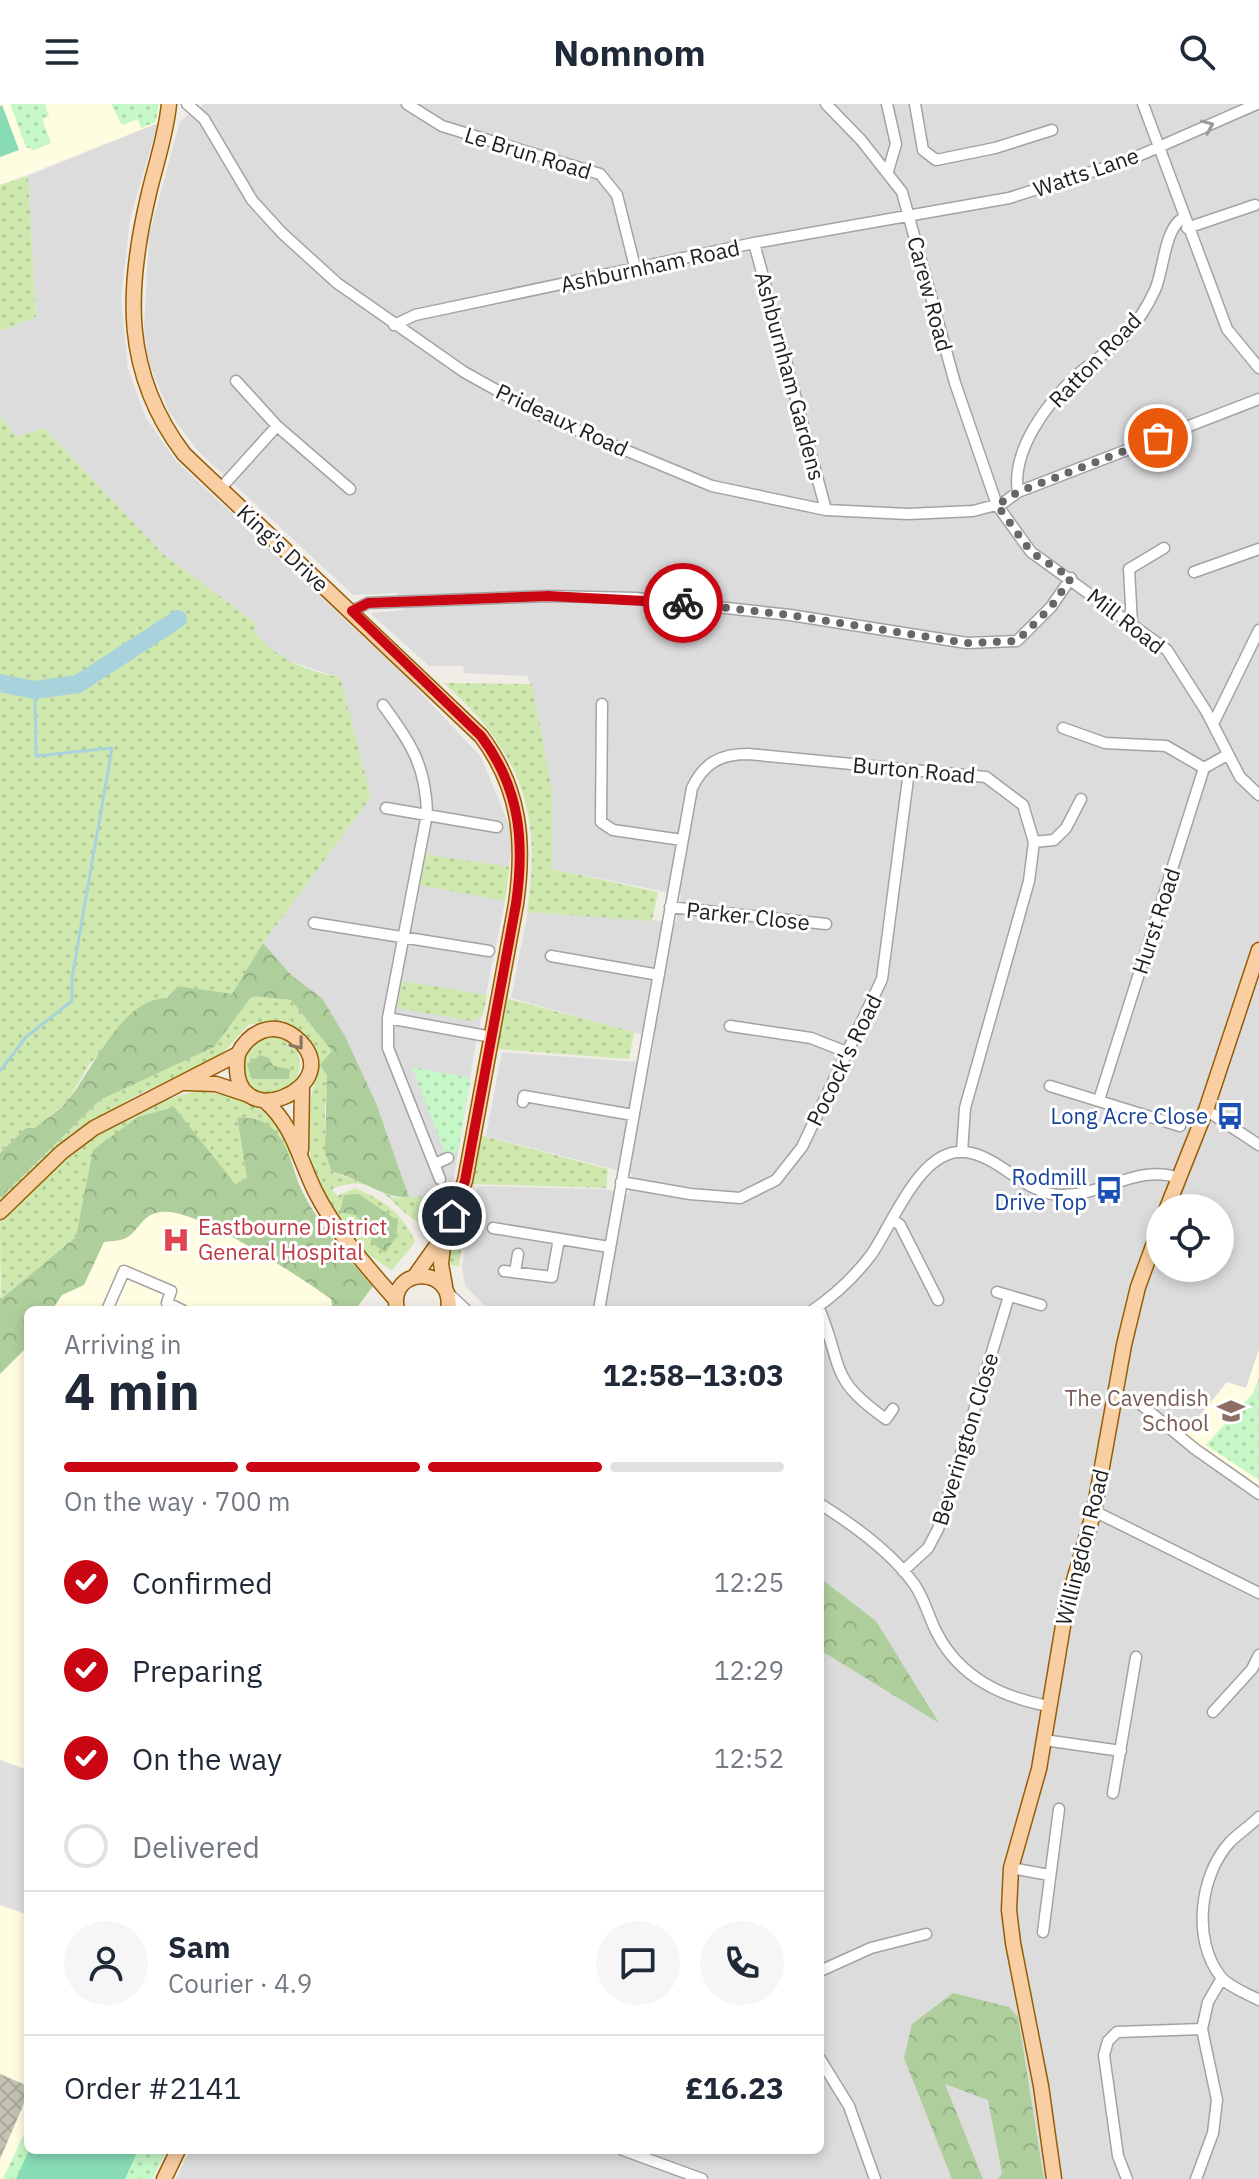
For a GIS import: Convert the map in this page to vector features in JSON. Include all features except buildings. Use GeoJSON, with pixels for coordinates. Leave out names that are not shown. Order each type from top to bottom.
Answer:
{"type":"FeatureCollection","features":[{"type":"Feature","properties":{"kind":"main road","name":"King's Drive"},"geometry":{"type":"LineString","coordinates":[[169,104],[167,131],[137,243],[132,316],[142,377],[166,431],[220,489],[471,726],[498,759],[512,789],[520,823],[521,869],[492,1037],[465,1181],[444,1235],[441,1264],[448,1306]]}},
{"type":"Feature","properties":{"kind":"main road"},"geometry":{"type":"LineString","coordinates":[[1173,1194],[1206,1110],[1259,950]]}},
{"type":"Feature","properties":{"kind":"main road"},"geometry":{"type":"LineString","coordinates":[[0,1212],[62,1152],[94,1128],[238,1054],[253,1034],[264,1030],[289,1033],[306,1051],[300,1156]]}},
{"type":"Feature","properties":{"kind":"main road"},"geometry":{"type":"LineString","coordinates":[[238,1054],[238,1077],[282,1115],[331,1218],[347,1242],[375,1271],[396,1304]]}},
{"type":"Feature","properties":{"kind":"main road"},"geometry":{"type":"LineString","coordinates":[[185,1083],[216,1084],[259,1098],[285,1099],[302,1086]]}},
{"type":"Feature","properties":{"kind":"main road","name":"King's Drive"},"geometry":{"type":"LineString","coordinates":[[396,1304],[398,1290],[444,1235]]}},
{"type":"Feature","properties":{"kind":"main road","name":"Willingdon Road"},"geometry":{"type":"LineString","coordinates":[[1054,2179],[1041,2086],[1013,1943],[1009,1910],[1011,1868],[1044,1740],[1072,1581],[1094,1511],[1138,1287],[1146,1265]]}},
{"type":"Feature","properties":{"kind":"main road"},"geometry":{"type":"LineString","coordinates":[[375,1271],[435,1278],[447,1291]]}},
{"type":"Feature","properties":{"kind":"main road"},"geometry":{"type":"LineString","coordinates":[[164,2179],[176,2154]]}},
{"type":"Feature","properties":{"kind":"street","name":"Prideaux Road"},"geometry":{"type":"LineString","coordinates":[[187,104],[204,119],[252,200],[282,233],[337,283],[464,372],[543,416],[712,486],[826,510],[908,514],[973,511],[997,505]]}},
{"type":"Feature","properties":{"kind":"street","name":"Le Brun Road"},"geometry":{"type":"LineString","coordinates":[[407,104],[442,126],[600,174],[617,195],[636,271]]}},
{"type":"Feature","properties":{"kind":"street","name":"Carew Road"},"geometry":{"type":"LineString","coordinates":[[826,104],[888,171],[902,192],[955,383],[997,505]]}},
{"type":"Feature","properties":{"kind":"street"},"geometry":{"type":"LineString","coordinates":[[887,104],[896,144],[888,171]]}},
{"type":"Feature","properties":{"kind":"street"},"geometry":{"type":"LineString","coordinates":[[915,104],[923,150],[936,160],[995,148],[1052,130]]}},
{"type":"Feature","properties":{"kind":"street"},"geometry":{"type":"LineString","coordinates":[[1143,104],[1227,329],[1259,368]]}},
{"type":"Feature","properties":{"kind":"street","name":"Watts Lane"},"geometry":{"type":"LineString","coordinates":[[908,215],[1009,198],[1072,180],[1257,104]]}},
{"type":"Feature","properties":{"kind":"street"},"geometry":{"type":"LineString","coordinates":[[1185,223],[1255,205]]}},
{"type":"Feature","properties":{"kind":"street","name":"Ashburnham Road"},"geometry":{"type":"LineString","coordinates":[[394,325],[415,315],[636,271],[754,243],[908,215]]}},
{"type":"Feature","properties":{"kind":"street","name":"Ratton Road"},"geometry":{"type":"LineString","coordinates":[[1018,492],[1015,478],[1021,457],[1045,411],[1070,382],[1128,332],[1141,314],[1162,272],[1173,226],[1185,223]]}},
{"type":"Feature","properties":{"kind":"street","name":"Ashburnham Gardens"},"geometry":{"type":"LineString","coordinates":[[754,243],[826,510]]}},
{"type":"Feature","properties":{"kind":"street"},"geometry":{"type":"LineString","coordinates":[[236,381],[277,426],[350,489]]}},
{"type":"Feature","properties":{"kind":"street"},"geometry":{"type":"LineString","coordinates":[[997,505],[1018,492],[1259,399]]}},
{"type":"Feature","properties":{"kind":"street"},"geometry":{"type":"LineString","coordinates":[[220,489],[277,426]]}},
{"type":"Feature","properties":{"kind":"street","name":"Mill Road"},"geometry":{"type":"LineString","coordinates":[[997,505],[1031,552],[1167,650],[1213,724],[1240,777],[1259,795]]}},
{"type":"Feature","properties":{"kind":"street"},"geometry":{"type":"LineString","coordinates":[[1132,623],[1129,569],[1164,548]]}},
{"type":"Feature","properties":{"kind":"street"},"geometry":{"type":"LineString","coordinates":[[1194,572],[1259,549]]}},
{"type":"Feature","properties":{"kind":"street"},"geometry":{"type":"LineString","coordinates":[[352,611],[368,603],[548,596],[636,598],[790,615],[967,643],[1017,641],[1051,607],[1071,578]]}},
{"type":"Feature","properties":{"kind":"street"},"geometry":{"type":"LineString","coordinates":[[1213,724],[1259,630]]}},
{"type":"Feature","properties":{"kind":"street"},"geometry":{"type":"LineString","coordinates":[[602,704],[601,822],[613,830],[682,840]]}},
{"type":"Feature","properties":{"kind":"street"},"geometry":{"type":"LineString","coordinates":[[383,705],[416,751],[426,785],[427,814],[388,1018],[388,1048],[440,1179]]}},
{"type":"Feature","properties":{"kind":"street"},"geometry":{"type":"LineString","coordinates":[[1063,728],[1105,743],[1171,748],[1204,768],[1227,755]]}},
{"type":"Feature","properties":{"kind":"street","name":"Burton Road"},"geometry":{"type":"LineString","coordinates":[[600,1306],[692,788],[699,773],[720,757],[748,754],[986,777],[1023,805],[1034,842],[1029,881],[965,1108],[962,1152]]}},
{"type":"Feature","properties":{"kind":"street","name":"Hurst Road"},"geometry":{"type":"LineString","coordinates":[[1099,1100],[1204,768]]}},
{"type":"Feature","properties":{"kind":"street","name":"Pocock's Road"},"geometry":{"type":"LineString","coordinates":[[621,1182],[740,1198],[776,1180],[802,1147],[882,979],[909,771]]}},
{"type":"Feature","properties":{"kind":"street"},"geometry":{"type":"LineString","coordinates":[[1034,842],[1054,840],[1066,828],[1081,799]]}},
{"type":"Feature","properties":{"kind":"street"},"geometry":{"type":"LineString","coordinates":[[386,808],[497,827]]}},
{"type":"Feature","properties":{"kind":"street","name":"Parker Close"},"geometry":{"type":"LineString","coordinates":[[670,907],[826,924]]}},
{"type":"Feature","properties":{"kind":"street"},"geometry":{"type":"LineString","coordinates":[[314,923],[489,951]]}},
{"type":"Feature","properties":{"kind":"street"},"geometry":{"type":"LineString","coordinates":[[551,956],[659,975]]}},
{"type":"Feature","properties":{"kind":"street"},"geometry":{"type":"LineString","coordinates":[[388,1018],[492,1037]]}},
{"type":"Feature","properties":{"kind":"street"},"geometry":{"type":"LineString","coordinates":[[730,1026],[811,1038],[849,1053]]}},
{"type":"Feature","properties":{"kind":"street"},"geometry":{"type":"LineString","coordinates":[[1050,1086],[1180,1126]]}},
{"type":"Feature","properties":{"kind":"street"},"geometry":{"type":"LineString","coordinates":[[523,1102],[524,1096],[633,1115]]}},
{"type":"Feature","properties":{"kind":"street"},"geometry":{"type":"LineString","coordinates":[[1206,1110],[1259,1145]]}},
{"type":"Feature","properties":{"kind":"street"},"geometry":{"type":"LineString","coordinates":[[822,1306],[863,1264],[926,1170],[962,1152],[1054,1195],[1083,1194],[1157,1172],[1179,1178]]}},
{"type":"Feature","properties":{"kind":"street"},"geometry":{"type":"LineString","coordinates":[[435,1164],[448,1158]]}},
{"type":"Feature","properties":{"kind":"street"},"geometry":{"type":"LineString","coordinates":[[892,1219],[900,1225],[938,1300]]}},
{"type":"Feature","properties":{"kind":"street"},"geometry":{"type":"LineString","coordinates":[[493,1228],[609,1247]]}},
{"type":"Feature","properties":{"kind":"street"},"geometry":{"type":"LineString","coordinates":[[518,1254],[510,1271],[555,1278],[559,1239]]}},
{"type":"Feature","properties":{"kind":"street"},"geometry":{"type":"LineString","coordinates":[[109,1306],[124,1271],[171,1291],[167,1303],[173,1306]]}},
{"type":"Feature","properties":{"kind":"street"},"geometry":{"type":"LineString","coordinates":[[447,1291],[462,1306]]}},
{"type":"Feature","properties":{"kind":"street"},"geometry":{"type":"LineString","coordinates":[[997,1292],[1041,1305]]}},
{"type":"Feature","properties":{"kind":"street","name":"Beverington Close"},"geometry":{"type":"LineString","coordinates":[[903,1571],[928,1548],[946,1507],[1009,1296]]}},
{"type":"Feature","properties":{"kind":"street"},"geometry":{"type":"LineString","coordinates":[[824,1329],[838,1373],[847,1386],[886,1419],[893,1409]]}},
{"type":"Feature","properties":{"kind":"street"},"geometry":{"type":"LineString","coordinates":[[1116,1394],[1138,1402],[1195,1449],[1259,1494]]}},
{"type":"Feature","properties":{"kind":"street"},"geometry":{"type":"LineString","coordinates":[[824,1507],[903,1571],[916,1586],[945,1647],[962,1666],[997,1692],[1048,1706]]}},
{"type":"Feature","properties":{"kind":"street"},"geometry":{"type":"LineString","coordinates":[[1094,1511],[1259,1593]]}},
{"type":"Feature","properties":{"kind":"street"},"geometry":{"type":"LineString","coordinates":[[1213,1712],[1252,1669],[1259,1655]]}},
{"type":"Feature","properties":{"kind":"street"},"geometry":{"type":"LineString","coordinates":[[1113,1793],[1136,1657]]}},
{"type":"Feature","properties":{"kind":"street"},"geometry":{"type":"LineString","coordinates":[[1044,1740],[1121,1751]]}},
{"type":"Feature","properties":{"kind":"street"},"geometry":{"type":"LineString","coordinates":[[1043,1932],[1059,1809]]}},
{"type":"Feature","properties":{"kind":"street"},"geometry":{"type":"LineString","coordinates":[[1259,1817],[1228,1844],[1210,1876],[1201,1924],[1207,1952],[1222,1978],[1259,2000]]}},
{"type":"Feature","properties":{"kind":"street"},"geometry":{"type":"LineString","coordinates":[[1011,1868],[1049,1875]]}},
{"type":"Feature","properties":{"kind":"street"},"geometry":{"type":"LineString","coordinates":[[824,1969],[871,1948],[926,1934]]}},
{"type":"Feature","properties":{"kind":"street"},"geometry":{"type":"LineString","coordinates":[[1196,2179],[1213,2133],[1217,2100],[1202,2029],[1208,2002],[1222,1978]]}},
{"type":"Feature","properties":{"kind":"street"},"geometry":{"type":"LineString","coordinates":[[1127,2179],[1118,2156],[1104,2055],[1108,2041],[1117,2032],[1202,2029]]}},
{"type":"Feature","properties":{"kind":"street"},"geometry":{"type":"LineString","coordinates":[[824,2065],[849,2106],[875,2179]]}},
{"type":"Feature","properties":{"kind":"street"},"geometry":{"type":"LineString","coordinates":[[635,2154],[702,2179]]}},
{"type":"Feature","properties":{"kind":"shaded area"},"geometry":{"type":"Polygon","coordinates":[[[0,104],[160,104],[158,123],[0,185],[0,104]]]}},
{"type":"Feature","properties":{"kind":"shaded area"},"geometry":{"type":"Polygon","coordinates":[[[204,104],[1259,104],[1259,2179],[176,2179],[188,2154],[824,2154],[824,1306],[488,1306],[465,1286],[462,1266],[478,1186],[605,1189],[628,1195],[632,1174],[486,1136],[502,1052],[651,1063],[654,1038],[511,998],[528,911],[676,922],[681,895],[552,869],[552,792],[528,676],[464,673],[463,666],[429,666],[370,613],[404,610],[397,593],[353,595],[197,450],[169,412],[149,363],[144,329],[149,236],[180,121],[204,104]]]}},
{"type":"Feature","properties":{"kind":"shaded area"},"geometry":{"type":"Polygon","coordinates":[[[158,123],[130,219],[121,300],[128,369],[146,418],[176,461],[407,678],[481,757],[513,834],[505,901],[475,1048],[451,1195],[409,1197],[376,1103],[345,1036],[322,998],[291,975],[263,943],[371,797],[340,678],[287,660],[264,645],[253,630],[253,621],[164,555],[44,428],[17,437],[0,416],[0,331],[36,317],[28,176],[158,123]]]}},
{"type":"Feature","properties":{"kind":"shaded area","name":"Eastbourne District General Hospital"},"geometry":{"type":"Polygon","coordinates":[[[136,1188],[345,1291],[348,1306],[51,1306],[136,1188]]]}},
{"type":"Feature","properties":{"kind":"shaded area"},"geometry":{"type":"Polygon","coordinates":[[[24,1338],[24,2134],[3,2179],[0,2179],[0,1345],[24,1338]]]}},
{"type":"Feature","properties":{"kind":"shaded area","name":"The Cavendish School"},"geometry":{"type":"Polygon","coordinates":[[[1259,1349],[1259,1486],[1185,1434],[1227,1382],[1246,1388],[1259,1349]]]}},
{"type":"Feature","properties":{"kind":"shaded area"},"geometry":{"type":"Polygon","coordinates":[[[0,1760],[24,1769],[24,1914],[0,1905],[0,1760]]]}},
{"type":"Feature","properties":{"kind":"shaded area"},"geometry":{"type":"Polygon","coordinates":[[[0,2074],[24,2084],[24,2103],[0,2159],[0,2074]]]}},
{"type":"Feature","properties":{"kind":"green space"},"geometry":{"type":"Polygon","coordinates":[[[10,104],[45,104],[49,116],[42,119],[51,143],[34,150],[26,147],[10,104]]]}},
{"type":"Feature","properties":{"kind":"green space"},"geometry":{"type":"Polygon","coordinates":[[[111,104],[159,104],[156,122],[141,128],[138,119],[122,125],[111,104]]]}},
{"type":"Feature","properties":{"kind":"green space"},"geometry":{"type":"Polygon","coordinates":[[[0,106],[19,150],[0,157],[0,106]]]}},
{"type":"Feature","properties":{"kind":"green space"},"geometry":{"type":"Polygon","coordinates":[[[28,176],[36,317],[0,331],[0,185],[28,176]]]}},
{"type":"Feature","properties":{"kind":"green space"},"geometry":{"type":"Polygon","coordinates":[[[0,416],[17,437],[44,428],[164,555],[253,621],[256,626],[253,630],[261,640],[281,656],[315,671],[340,677],[371,797],[263,943],[232,995],[178,986],[90,1063],[68,1100],[35,1129],[26,1128],[0,1153],[0,416]]]}},
{"type":"Feature","properties":{"kind":"green space"},"geometry":{"type":"Polygon","coordinates":[[[444,683],[532,684],[552,792],[552,869],[658,892],[652,921],[527,912],[531,843],[528,813],[520,785],[491,733],[444,683]]]}},
{"type":"Feature","properties":{"kind":"green space"},"geometry":{"type":"Polygon","coordinates":[[[424,854],[509,867],[505,901],[419,885],[424,854]]]}},
{"type":"Feature","properties":{"kind":"green space"},"geometry":{"type":"Polygon","coordinates":[[[263,943],[291,975],[322,998],[345,1036],[376,1103],[409,1197],[390,1195],[332,1172],[325,1152],[327,1075],[320,1065],[332,1051],[291,1000],[252,996],[214,1047],[100,1100],[0,1198],[0,1153],[26,1128],[35,1128],[65,1103],[122,1022],[150,1001],[166,998],[178,986],[232,994],[263,943]]]}},
{"type":"Feature","properties":{"kind":"green space"},"geometry":{"type":"Polygon","coordinates":[[[402,981],[487,995],[483,1015],[472,1021],[397,1008],[402,981]]]}},
{"type":"Feature","properties":{"kind":"green space"},"geometry":{"type":"Polygon","coordinates":[[[252,996],[291,1000],[333,1052],[325,1112],[326,1144],[332,1172],[378,1188],[394,1198],[446,1195],[431,1224],[418,1222],[379,1190],[366,1185],[351,1184],[332,1189],[337,1196],[355,1188],[384,1203],[405,1223],[415,1242],[392,1270],[356,1242],[341,1224],[319,1183],[308,1137],[316,1053],[305,1036],[282,1020],[248,1025],[219,1057],[139,1094],[79,1129],[45,1157],[0,1204],[0,1198],[100,1100],[214,1047],[252,996]]]}},
{"type":"Feature","properties":{"kind":"green space"},"geometry":{"type":"Polygon","coordinates":[[[505,998],[634,1032],[629,1059],[496,1049],[505,998]]]}},
{"type":"Feature","properties":{"kind":"green space"},"geometry":{"type":"Polygon","coordinates":[[[272,1036],[289,1042],[298,1053],[300,1066],[297,1078],[288,1089],[276,1094],[261,1093],[244,1082],[243,1053],[260,1038],[272,1036]]]}},
{"type":"Feature","properties":{"kind":"green space"},"geometry":{"type":"Polygon","coordinates":[[[260,1055],[269,1058],[273,1066],[290,1069],[289,1079],[252,1079],[247,1064],[260,1055]]]}},
{"type":"Feature","properties":{"kind":"green space"},"geometry":{"type":"Polygon","coordinates":[[[412,1067],[471,1078],[458,1151],[446,1155],[412,1067]]]}},
{"type":"Feature","properties":{"kind":"green space"},"geometry":{"type":"Polygon","coordinates":[[[198,1091],[235,1098],[260,1109],[279,1130],[294,1163],[272,1128],[237,1118],[247,1178],[235,1184],[210,1156],[83,1209],[76,1237],[1,1299],[0,1221],[71,1156],[118,1123],[170,1099],[198,1091]]]}},
{"type":"Feature","properties":{"kind":"green space"},"geometry":{"type":"Polygon","coordinates":[[[174,1107],[235,1184],[247,1178],[237,1117],[268,1125],[286,1148],[313,1211],[373,1286],[358,1306],[332,1306],[331,1299],[222,1231],[177,1213],[155,1213],[128,1237],[104,1242],[84,1285],[62,1295],[55,1306],[24,1306],[24,1350],[0,1374],[0,1296],[1,1299],[76,1237],[93,1150],[138,1117],[174,1107]]]}},
{"type":"Feature","properties":{"kind":"green space"},"geometry":{"type":"Polygon","coordinates":[[[480,1135],[608,1169],[606,1188],[472,1184],[480,1135]]]}},
{"type":"Feature","properties":{"kind":"green space"},"geometry":{"type":"Polygon","coordinates":[[[359,1194],[398,1221],[396,1237],[385,1253],[371,1242],[374,1229],[354,1215],[340,1212],[344,1195],[359,1194]]]}},
{"type":"Feature","properties":{"kind":"green space"},"geometry":{"type":"Polygon","coordinates":[[[468,1194],[459,1266],[446,1264],[447,1256],[468,1194]]]}},
{"type":"Feature","properties":{"kind":"green space"},"geometry":{"type":"Polygon","coordinates":[[[1259,1377],[1259,1480],[1206,1445],[1253,1393],[1259,1377]]]}},
{"type":"Feature","properties":{"kind":"green space"},"geometry":{"type":"Polygon","coordinates":[[[824,1581],[876,1621],[939,1723],[824,1652],[824,1581]]]}},
{"type":"Feature","properties":{"kind":"green space"},"geometry":{"type":"Polygon","coordinates":[[[953,1993],[1009,2007],[1018,2017],[1044,2179],[998,2179],[1002,2173],[988,2100],[945,2084],[983,2179],[952,2179],[904,2058],[912,2024],[953,1993]]]}},
{"type":"Feature","properties":{"kind":"green space"},"geometry":{"type":"Polygon","coordinates":[[[24,2134],[24,2154],[164,2154],[152,2179],[3,2179],[24,2134]]]}},
{"type":"Feature","properties":{"kind":"green space"},"geometry":{"type":"Polygon","coordinates":[[[27,2154],[136,2154],[125,2179],[16,2179],[27,2154]]]}},
{"type":"Feature","properties":{"kind":"waterway"},"geometry":{"type":"LineString","coordinates":[[0,683],[35,690],[78,684],[178,619]]}},
{"type":"Feature","properties":{"kind":"waterway"},"geometry":{"type":"LineString","coordinates":[[0,1071],[26,1037],[72,1001],[72,978],[112,748],[36,756],[35,690]]}},
{"type":"Feature","properties":{"kind":"way so far"},"geometry":{"type":"LineString","coordinates":[[683,603],[790,615],[967,643],[1017,641],[1051,607],[1071,578],[1031,552],[997,505],[1018,492],[1158,438]]}},
{"type":"Feature","properties":{"kind":"place","name":"Long Acre Close"},"geometry":{"type":"Point","coordinates":[1230,1116]}},
{"type":"Feature","properties":{"kind":"place","name":"Rodmill Drive Top"},"geometry":{"type":"Point","coordinates":[1109,1190]}},
{"type":"Feature","properties":{"kind":"place","name":"Eastbourne District General Hospital"},"geometry":{"type":"Point","coordinates":[176,1240]}},
{"type":"Feature","properties":{"kind":"place","name":"The Cavendish School"},"geometry":{"type":"Point","coordinates":[1231,1411]}},
{"type":"Feature","properties":{"kind":"route"},"geometry":{"type":"LineString","coordinates":[[452,1216],[465,1181],[516,904],[521,869],[520,823],[512,789],[498,759],[481,736],[352,611],[368,603],[548,596],[636,598],[683,603]]}}]}
